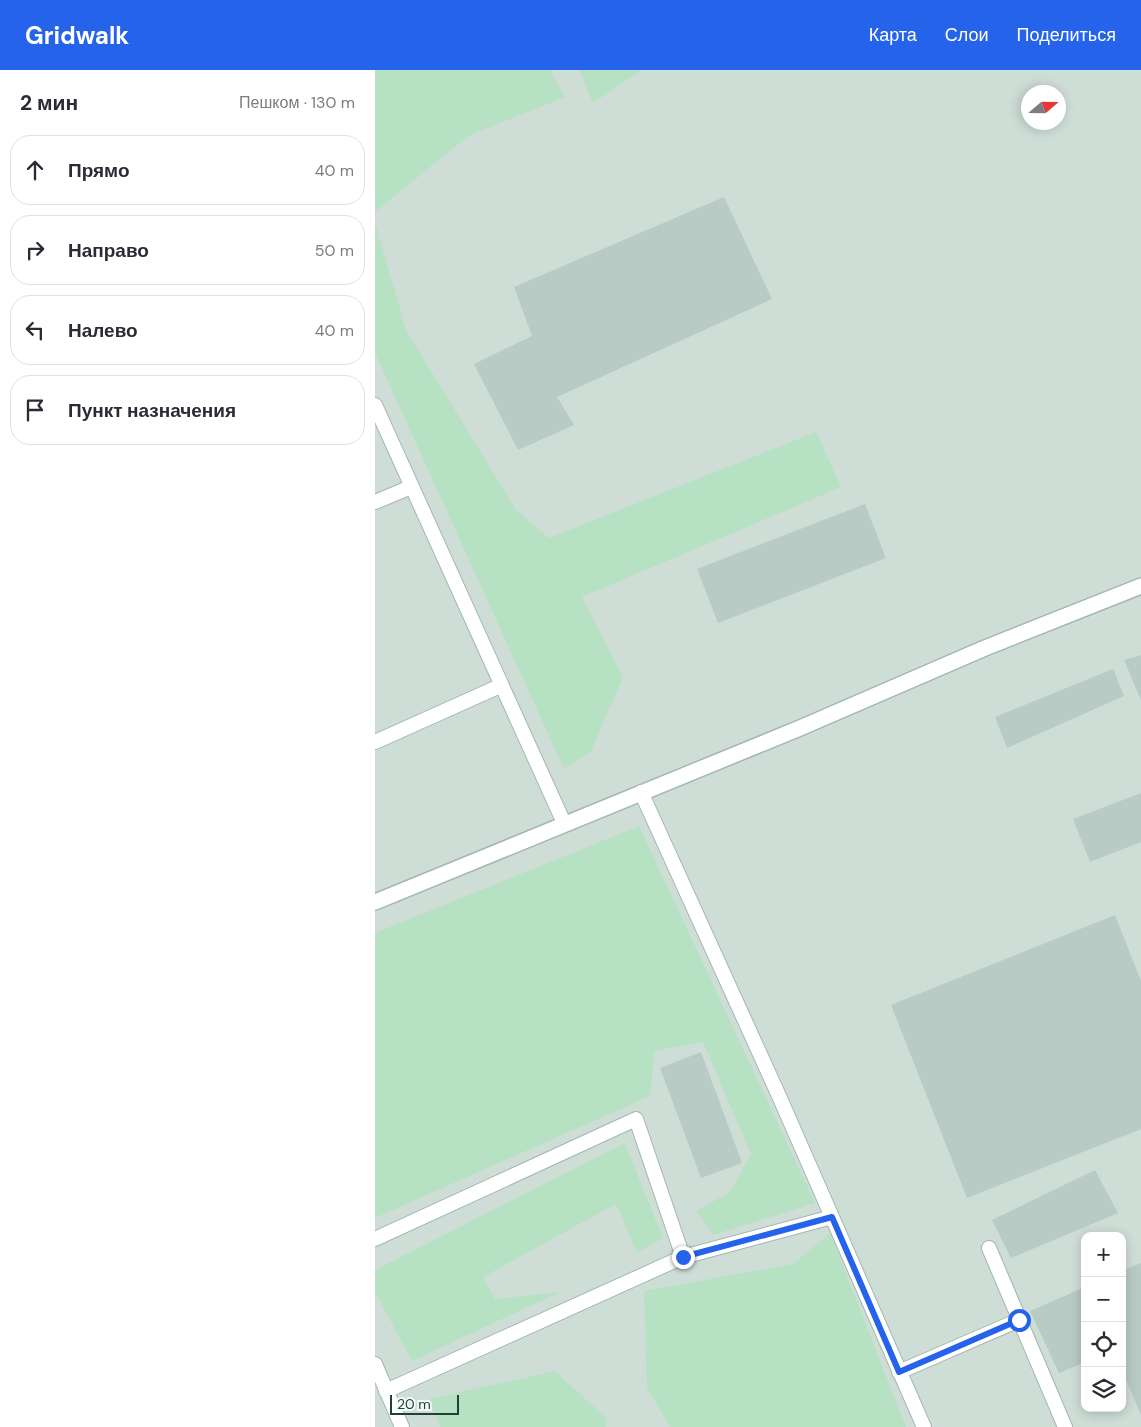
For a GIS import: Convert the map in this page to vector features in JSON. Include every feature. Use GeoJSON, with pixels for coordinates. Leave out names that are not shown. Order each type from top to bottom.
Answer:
{"type":"FeatureCollection","features":[{"type":"Feature","properties":{"kind":"street"},"geometry":{"type":"LineString","coordinates":[[375,902],[563,823],[800,728],[985,648],[1141,586]]}},
{"type":"Feature","properties":{"kind":"lane"},"geometry":{"type":"LineString","coordinates":[[375,405],[563,823]]}},
{"type":"Feature","properties":{"kind":"lane"},"geometry":{"type":"LineString","coordinates":[[375,502],[411,486]]}},
{"type":"Feature","properties":{"kind":"lane"},"geometry":{"type":"LineString","coordinates":[[375,742],[500,686]]}},
{"type":"Feature","properties":{"kind":"lane"},"geometry":{"type":"LineString","coordinates":[[641,792],[832,1217],[923,1427]]}},
{"type":"Feature","properties":{"kind":"lane"},"geometry":{"type":"LineString","coordinates":[[375,1239],[636,1119],[683,1257]]}},
{"type":"Feature","properties":{"kind":"lane"},"geometry":{"type":"LineString","coordinates":[[386,1391],[683,1257],[832,1217]]}},
{"type":"Feature","properties":{"kind":"lane"},"geometry":{"type":"LineString","coordinates":[[989,1248],[1065,1427]]}},
{"type":"Feature","properties":{"kind":"lane"},"geometry":{"type":"LineString","coordinates":[[899,1372],[1019,1320]]}},
{"type":"Feature","properties":{"kind":"lane"},"geometry":{"type":"LineString","coordinates":[[375,1364],[402,1427]]}},
{"type":"Feature","properties":{"kind":"shaded area"},"geometry":{"type":"Polygon","coordinates":[[[375,70],[1141,70],[1141,1427],[375,1427],[375,70]]]}},
{"type":"Feature","properties":{"kind":"green space"},"geometry":{"type":"Polygon","coordinates":[[[375,70],[550,70],[565,97],[468,136],[375,212],[375,70]]]}},
{"type":"Feature","properties":{"kind":"green space"},"geometry":{"type":"Polygon","coordinates":[[[579,70],[642,70],[593,103],[579,70]]]}},
{"type":"Feature","properties":{"kind":"green space"},"geometry":{"type":"Polygon","coordinates":[[[375,222],[406,330],[516,510],[549,538],[816,432],[841,487],[582,597],[623,677],[591,751],[564,769],[375,353],[375,222]]]}},
{"type":"Feature","properties":{"kind":"green space"},"geometry":{"type":"Polygon","coordinates":[[[639,826],[815,1203],[713,1235],[696,1211],[730,1192],[751,1154],[703,1042],[654,1051],[650,1096],[375,1218],[375,933],[639,826]]]}},
{"type":"Feature","properties":{"kind":"green space"},"geometry":{"type":"Polygon","coordinates":[[[625,1143],[663,1238],[637,1253],[616,1204],[483,1277],[495,1299],[560,1292],[412,1361],[375,1292],[375,1270],[625,1143]]]}},
{"type":"Feature","properties":{"kind":"green space"},"geometry":{"type":"Polygon","coordinates":[[[830,1233],[906,1427],[670,1427],[647,1388],[644,1291],[793,1264],[830,1233]]]}},
{"type":"Feature","properties":{"kind":"green space"},"geometry":{"type":"Polygon","coordinates":[[[555,1371],[606,1418],[606,1427],[440,1427],[429,1399],[555,1371]]]}},
{"type":"Feature","properties":{"kind":"building"},"geometry":{"type":"Polygon","coordinates":[[[724,197],[772,299],[557,397],[574,425],[518,450],[474,364],[532,336],[514,287],[724,197]]]}},
{"type":"Feature","properties":{"kind":"building"},"geometry":{"type":"Polygon","coordinates":[[[865,504],[886,558],[718,623],[697,569],[865,504]]]}},
{"type":"Feature","properties":{"kind":"building"},"geometry":{"type":"Polygon","coordinates":[[[1141,655],[1141,700],[1124,660],[1141,655]]]}},
{"type":"Feature","properties":{"kind":"building"},"geometry":{"type":"Polygon","coordinates":[[[1113,669],[1124,696],[1007,748],[995,717],[1113,669]]]}},
{"type":"Feature","properties":{"kind":"building"},"geometry":{"type":"Polygon","coordinates":[[[1141,793],[1141,842],[1090,862],[1073,819],[1141,793]]]}},
{"type":"Feature","properties":{"kind":"building"},"geometry":{"type":"Polygon","coordinates":[[[1115,915],[1141,981],[1141,1129],[967,1198],[891,1005],[1115,915]]]}},
{"type":"Feature","properties":{"kind":"building"},"geometry":{"type":"Polygon","coordinates":[[[701,1052],[742,1163],[701,1178],[660,1068],[701,1052]]]}},
{"type":"Feature","properties":{"kind":"building"},"geometry":{"type":"Polygon","coordinates":[[[1095,1170],[1118,1213],[1011,1258],[992,1220],[1095,1170]]]}},
{"type":"Feature","properties":{"kind":"building"},"geometry":{"type":"Polygon","coordinates":[[[1141,1263],[1141,1415],[1126,1379],[1126,1269],[1141,1263]]]}},
{"type":"Feature","properties":{"kind":"building"},"geometry":{"type":"Polygon","coordinates":[[[1081,1289],[1081,1364],[1059,1373],[1030,1311],[1081,1289]]]}},
{"type":"Feature","properties":{"kind":"route"},"geometry":{"type":"LineString","coordinates":[[683,1257],[832,1217],[899,1372],[1019,1320]]}}]}
